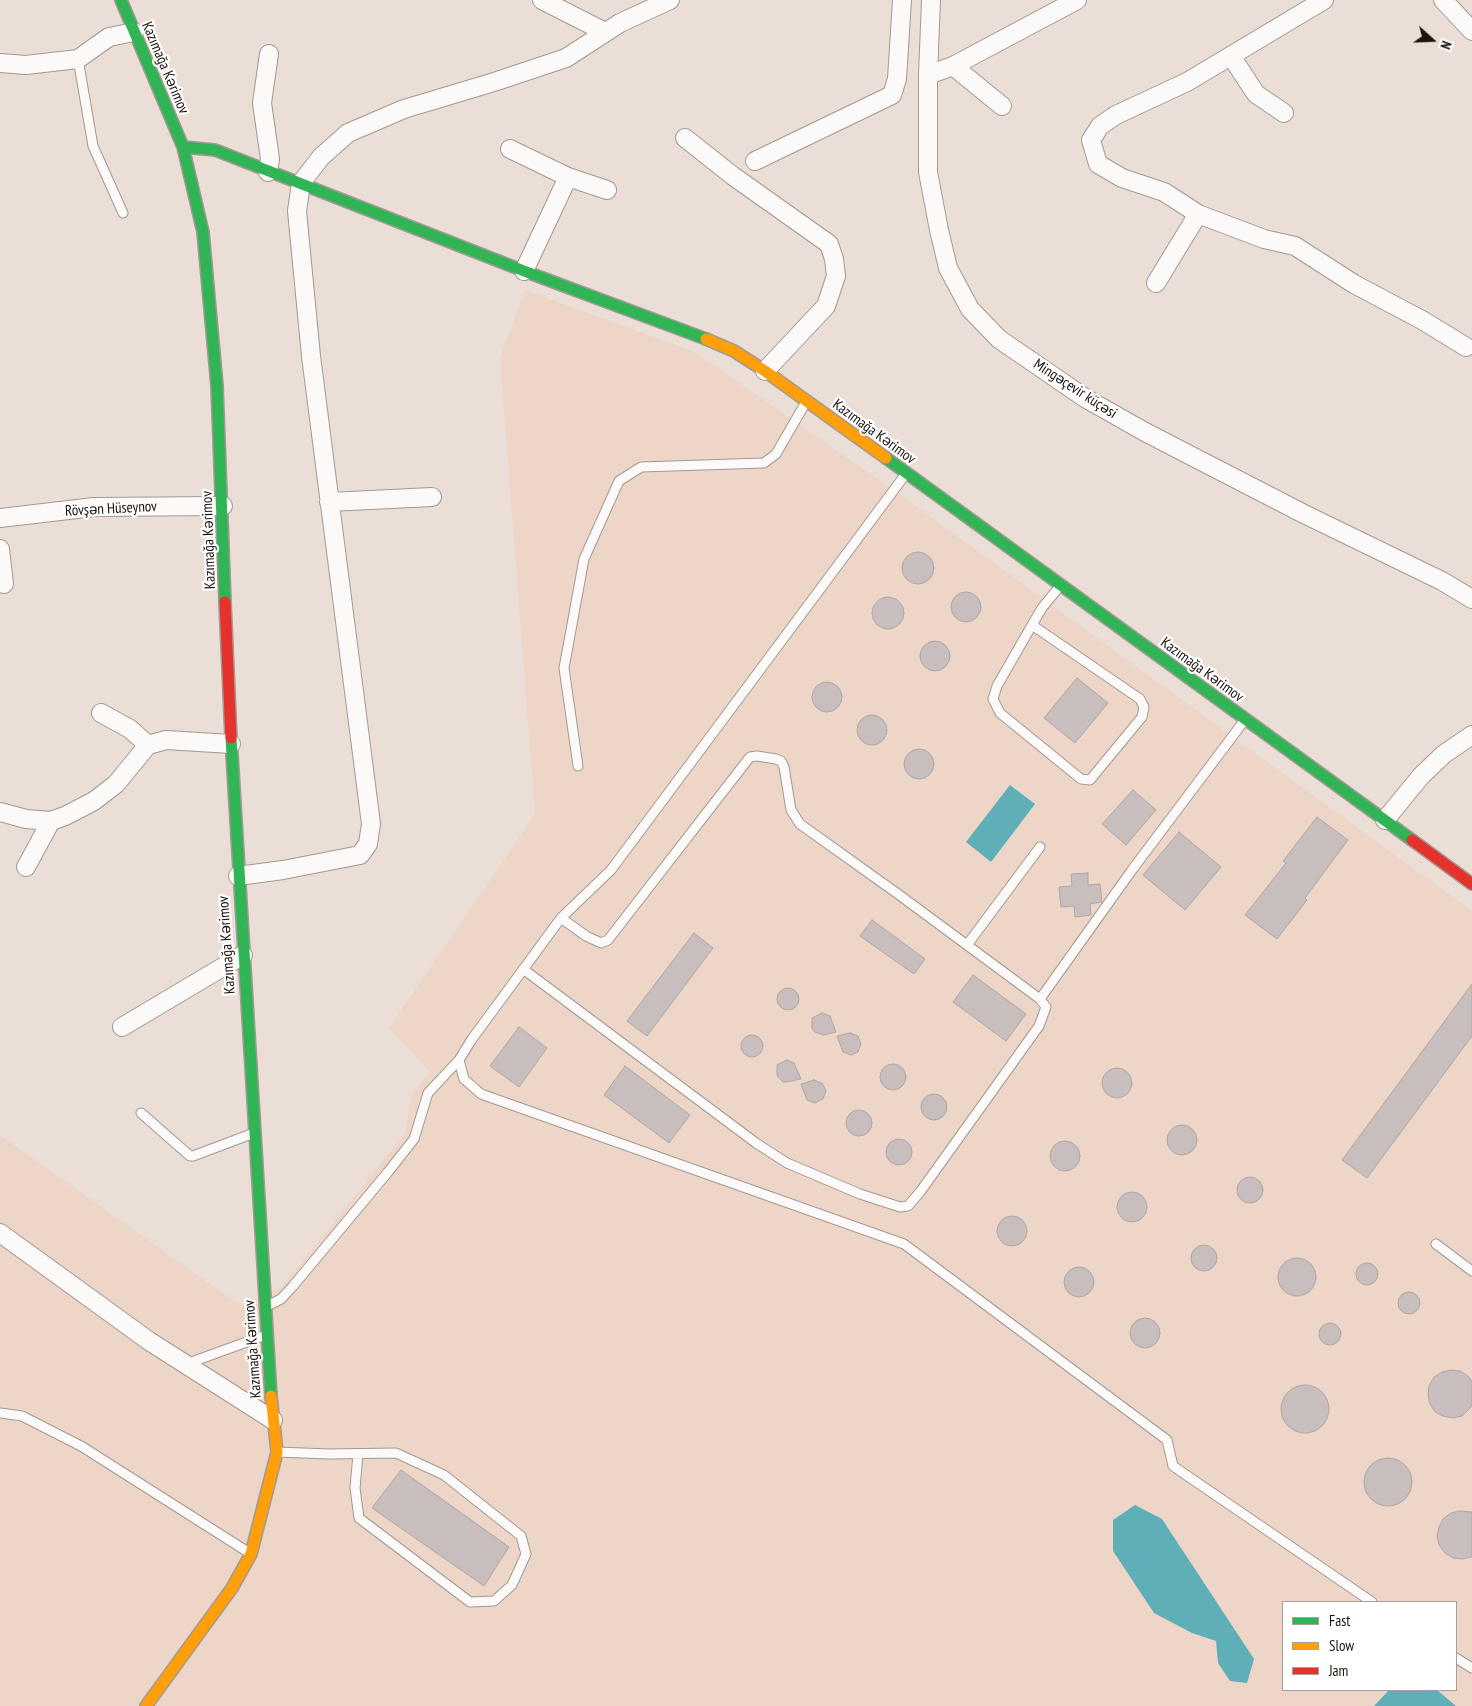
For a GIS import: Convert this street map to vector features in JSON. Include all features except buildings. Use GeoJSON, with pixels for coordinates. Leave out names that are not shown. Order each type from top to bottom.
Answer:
{"type":"FeatureCollection","features":[{"type":"Feature","properties":{"kind":"street","name":"Kazımağa Kərimov"},"geometry":{"type":"LineString","coordinates":[[121,0],[183,148],[203,232],[217,386],[238,876],[273,1420],[277,1452],[251,1554],[232,1588],[146,1706]]}},
{"type":"Feature","properties":{"kind":"street"},"geometry":{"type":"LineString","coordinates":[[542,0],[605,32]]}},
{"type":"Feature","properties":{"kind":"street"},"geometry":{"type":"LineString","coordinates":[[238,876],[283,870],[360,855],[368,844],[370,824],[311,356],[297,211],[301,183],[322,157],[348,133],[404,109],[566,58],[620,22],[670,0]]}},
{"type":"Feature","properties":{"kind":"street"},"geometry":{"type":"LineString","coordinates":[[755,161],[892,96],[897,79],[902,0]]}},
{"type":"Feature","properties":{"kind":"street","name":"Mingəçevir küçəsi"},"geometry":{"type":"LineString","coordinates":[[931,0],[928,75],[928,172],[948,268],[970,309],[999,339],[1085,398],[1146,432],[1331,527],[1442,581],[1472,599]]}},
{"type":"Feature","properties":{"kind":"street"},"geometry":{"type":"LineString","coordinates":[[928,75],[954,66],[1077,0]]}},
{"type":"Feature","properties":{"kind":"street"},"geometry":{"type":"LineString","coordinates":[[1324,0],[1187,82],[1116,115],[1100,126],[1091,140],[1098,164],[1122,178],[1164,192],[1198,214],[1264,239],[1295,246],[1354,284],[1422,320],[1466,347]]}},
{"type":"Feature","properties":{"kind":"street"},"geometry":{"type":"LineString","coordinates":[[1442,0],[1472,31]]}},
{"type":"Feature","properties":{"kind":"street"},"geometry":{"type":"LineString","coordinates":[[0,63],[26,65],[78,59],[109,37],[134,32]]}},
{"type":"Feature","properties":{"kind":"street"},"geometry":{"type":"LineString","coordinates":[[268,172],[270,158],[262,103],[269,54]]}},
{"type":"Feature","properties":{"kind":"street"},"geometry":{"type":"LineString","coordinates":[[1230,56],[1256,94],[1284,113]]}},
{"type":"Feature","properties":{"kind":"street"},"geometry":{"type":"LineString","coordinates":[[954,66],[1002,106]]}},
{"type":"Feature","properties":{"kind":"street"},"geometry":{"type":"LineString","coordinates":[[685,138],[733,176],[829,244],[834,259],[836,276],[826,306],[765,371]]}},
{"type":"Feature","properties":{"kind":"street","name":"Kazımağa Kərimov"},"geometry":{"type":"LineString","coordinates":[[183,148],[214,150],[524,271],[702,337],[734,351],[765,371],[1472,884]]}},
{"type":"Feature","properties":{"kind":"street"},"geometry":{"type":"LineString","coordinates":[[510,149],[568,177],[607,190]]}},
{"type":"Feature","properties":{"kind":"street"},"geometry":{"type":"LineString","coordinates":[[524,271],[568,177]]}},
{"type":"Feature","properties":{"kind":"street"},"geometry":{"type":"LineString","coordinates":[[1156,283],[1198,214]]}},
{"type":"Feature","properties":{"kind":"street"},"geometry":{"type":"LineString","coordinates":[[329,502],[432,497]]}},
{"type":"Feature","properties":{"kind":"street","name":"Rövşən Hüseynov"},"geometry":{"type":"LineString","coordinates":[[0,518],[94,507],[222,506]]}},
{"type":"Feature","properties":{"kind":"street"},"geometry":{"type":"LineString","coordinates":[[0,549],[4,584]]}},
{"type":"Feature","properties":{"kind":"street"},"geometry":{"type":"LineString","coordinates":[[101,713],[130,729],[148,745]]}},
{"type":"Feature","properties":{"kind":"street"},"geometry":{"type":"LineString","coordinates":[[1385,820],[1421,776],[1444,754],[1472,735]]}},
{"type":"Feature","properties":{"kind":"street"},"geometry":{"type":"LineString","coordinates":[[0,812],[26,820],[51,820],[79,808],[101,796],[116,784],[148,745],[166,740],[231,744]]}},
{"type":"Feature","properties":{"kind":"street"},"geometry":{"type":"LineString","coordinates":[[26,867],[51,820]]}},
{"type":"Feature","properties":{"kind":"street"},"geometry":{"type":"LineString","coordinates":[[122,1027],[243,955]]}},
{"type":"Feature","properties":{"kind":"street"},"geometry":{"type":"LineString","coordinates":[[0,1233],[149,1341],[273,1420]]}},
{"type":"Feature","properties":{"kind":"lane"},"geometry":{"type":"LineString","coordinates":[[78,59],[93,146],[123,213]]}},
{"type":"Feature","properties":{"kind":"lane"},"geometry":{"type":"LineString","coordinates":[[578,766],[564,668],[584,559],[619,481],[641,467],[764,463],[776,454],[806,401]]}},
{"type":"Feature","properties":{"kind":"lane"},"geometry":{"type":"LineString","coordinates":[[266,1306],[281,1299],[414,1139],[428,1093],[459,1060],[472,1039],[561,918],[611,870],[906,473]]}},
{"type":"Feature","properties":{"kind":"lane"},"geometry":{"type":"LineString","coordinates":[[1032,625],[1140,699],[1144,707],[1142,717],[1090,780],[1081,778],[1000,714],[994,699],[997,686],[1032,625],[1042,608],[1060,586]]}},
{"type":"Feature","properties":{"kind":"lane"},"geometry":{"type":"LineString","coordinates":[[1040,999],[1132,870],[1245,719]]}},
{"type":"Feature","properties":{"kind":"lane"},"geometry":{"type":"LineString","coordinates":[[523,969],[771,1153],[796,1167],[860,1194],[900,1207],[908,1206],[920,1192],[1039,1026],[1046,1007],[1040,999],[800,824],[791,810],[784,767],[781,761],[776,759],[757,756],[750,757],[608,940],[601,943],[586,936],[561,918]]}},
{"type":"Feature","properties":{"kind":"lane"},"geometry":{"type":"LineString","coordinates":[[967,945],[1040,847]]}},
{"type":"Feature","properties":{"kind":"lane"},"geometry":{"type":"LineString","coordinates":[[459,1060],[464,1079],[481,1094],[904,1244],[1168,1440],[1173,1466],[1371,1601]]}},
{"type":"Feature","properties":{"kind":"lane"},"geometry":{"type":"LineString","coordinates":[[141,1113],[190,1156],[254,1132]]}},
{"type":"Feature","properties":{"kind":"lane"},"geometry":{"type":"LineString","coordinates":[[1436,1244],[1472,1271]]}},
{"type":"Feature","properties":{"kind":"lane"},"geometry":{"type":"LineString","coordinates":[[186,1364],[268,1334]]}},
{"type":"Feature","properties":{"kind":"lane"},"geometry":{"type":"LineString","coordinates":[[0,1413],[22,1416],[81,1446],[251,1554]]}},
{"type":"Feature","properties":{"kind":"lane"},"geometry":{"type":"LineString","coordinates":[[277,1452],[396,1453],[444,1475],[521,1536],[526,1554],[512,1585],[494,1601],[470,1602],[359,1518],[355,1488],[358,1454]]}},
{"type":"Feature","properties":{"kind":"lane"},"geometry":{"type":"LineString","coordinates":[[1457,1659],[1472,1668]]}},
{"type":"Feature","properties":{"kind":"shaded area"},"geometry":{"type":"Polygon","coordinates":[[[525,290],[695,352],[902,496],[1472,911],[1472,1706],[0,1706],[0,1135],[241,1306],[282,1287],[405,1133],[411,1096],[430,1072],[389,1028],[535,814],[500,358],[525,290]]]}},
{"type":"Feature","properties":{"kind":"water"},"geometry":{"type":"Polygon","coordinates":[[[1010,785],[1035,804],[991,862],[966,842],[1010,785]]]}},
{"type":"Feature","properties":{"kind":"water"},"geometry":{"type":"Polygon","coordinates":[[[1135,1505],[1162,1519],[1254,1659],[1247,1683],[1230,1681],[1218,1663],[1216,1641],[1192,1633],[1154,1613],[1113,1551],[1113,1520],[1135,1505]]]}},
{"type":"Feature","properties":{"kind":"water"},"geometry":{"type":"Polygon","coordinates":[[[1388,1691],[1438,1691],[1456,1706],[1374,1706],[1388,1691]]]}},
{"type":"Feature","properties":{"kind":"traffic: fast"},"geometry":{"type":"LineString","coordinates":[[121,0],[183,147],[203,232],[217,386],[225,602]]}},
{"type":"Feature","properties":{"kind":"traffic: fast"},"geometry":{"type":"LineString","coordinates":[[183,147],[215,150],[524,271],[706,339]]}},
{"type":"Feature","properties":{"kind":"traffic: fast"},"geometry":{"type":"LineString","coordinates":[[886,458],[1412,840]]}},
{"type":"Feature","properties":{"kind":"traffic: fast"},"geometry":{"type":"LineString","coordinates":[[231,738],[271,1396]]}},
{"type":"Feature","properties":{"kind":"traffic: slow"},"geometry":{"type":"LineString","coordinates":[[706,339],[734,351],[765,371],[886,458]]}},
{"type":"Feature","properties":{"kind":"traffic: slow"},"geometry":{"type":"LineString","coordinates":[[146,1706],[232,1588],[251,1554],[277,1452],[271,1396]]}},
{"type":"Feature","properties":{"kind":"traffic: jam"},"geometry":{"type":"LineString","coordinates":[[225,602],[231,738]]}},
{"type":"Feature","properties":{"kind":"traffic: jam"},"geometry":{"type":"LineString","coordinates":[[1412,840],[1472,884]]}}]}
